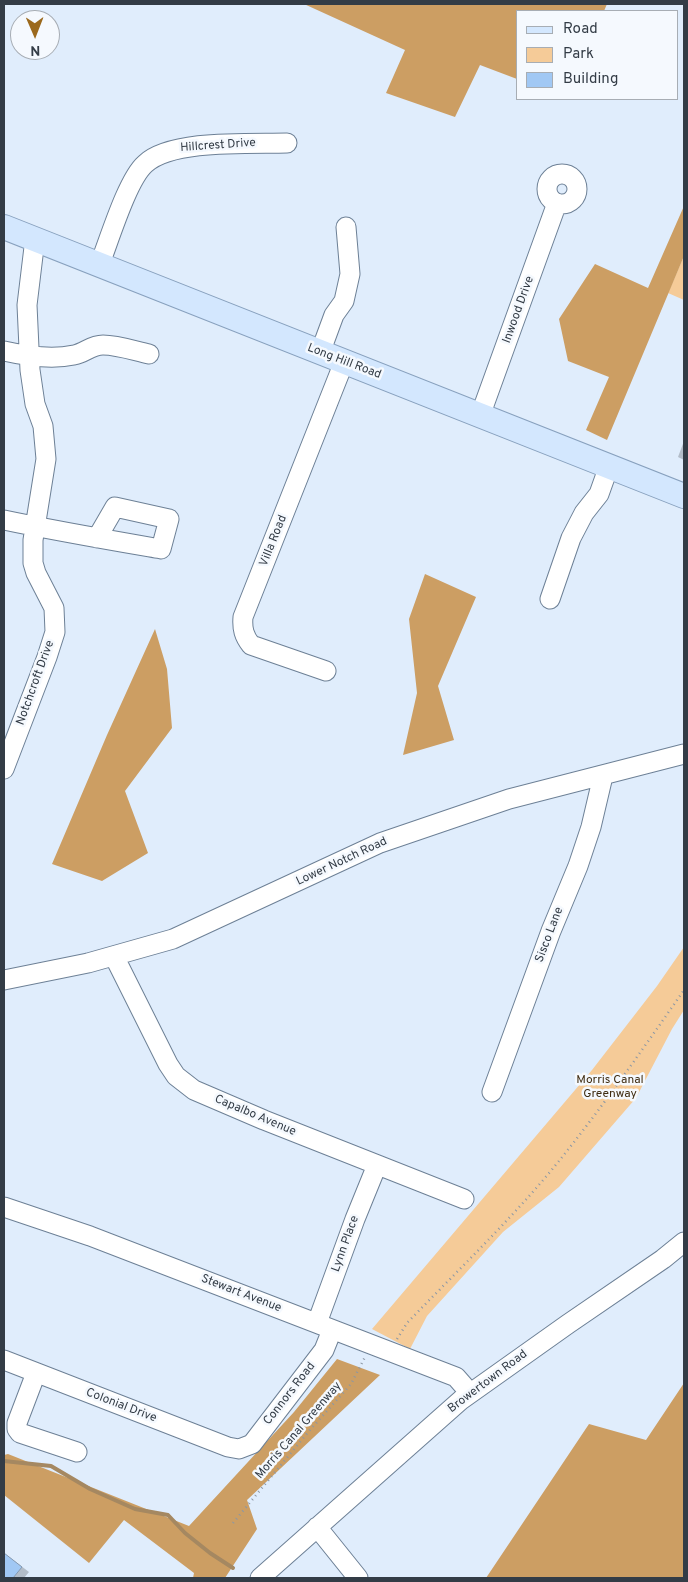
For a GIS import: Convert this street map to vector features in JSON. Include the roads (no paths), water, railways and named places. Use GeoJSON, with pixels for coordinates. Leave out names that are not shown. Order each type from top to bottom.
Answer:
{"type":"FeatureCollection","features":[{"type":"Feature","properties":{"kind":"main road","name":"Long Hill Road"},"geometry":{"type":"LineString","coordinates":[[4,227],[684,496]]}},
{"type":"Feature","properties":{"kind":"street","name":"Hillcrest Drive"},"geometry":{"type":"LineString","coordinates":[[99,266],[130,186],[145,164],[159,155],[189,146],[287,143]]}},
{"type":"Feature","properties":{"kind":"street","name":"Inwood Drive"},"geometry":{"type":"LineString","coordinates":[[480,416],[557,204]]}},
{"type":"Feature","properties":{"kind":"street"},"geometry":{"type":"LineString","coordinates":[[320,353],[334,315],[344,301],[350,274],[346,227]]}},
{"type":"Feature","properties":{"kind":"street","name":"Notchcroft Drive"},"geometry":{"type":"LineString","coordinates":[[4,769],[55,632],[54,608],[36,573],[33,563],[34,533],[46,459],[42,426],[35,404],[29,356],[27,305],[34,239]]}},
{"type":"Feature","properties":{"kind":"street"},"geometry":{"type":"LineString","coordinates":[[4,350],[29,356],[74,355],[89,347],[102,345],[150,354]]}},
{"type":"Feature","properties":{"kind":"street","name":"Villa Road"},"geometry":{"type":"LineString","coordinates":[[326,671],[251,645],[245,635],[242,624],[344,362]]}},
{"type":"Feature","properties":{"kind":"street"},"geometry":{"type":"LineString","coordinates":[[550,599],[571,538],[584,513],[599,494],[609,466]]}},
{"type":"Feature","properties":{"kind":"street"},"geometry":{"type":"LineString","coordinates":[[4,520],[34,533],[97,538]]}},
{"type":"Feature","properties":{"kind":"street","name":"Lower Notch Road"},"geometry":{"type":"LineString","coordinates":[[4,980],[88,963],[173,939],[380,843],[509,799],[684,754]]}},
{"type":"Feature","properties":{"kind":"street","name":"Sisco Lane"},"geometry":{"type":"LineString","coordinates":[[492,1092],[551,931],[578,866],[591,826],[602,776]]}},
{"type":"Feature","properties":{"kind":"street","name":"Capalbo Avenue"},"geometry":{"type":"LineString","coordinates":[[114,956],[168,1064],[176,1076],[194,1090],[264,1120],[464,1199]]}},
{"type":"Feature","properties":{"kind":"street","name":"Lynn Place"},"geometry":{"type":"LineString","coordinates":[[324,1326],[355,1219],[377,1165]]}},
{"type":"Feature","properties":{"kind":"street","name":"Stewart Avenue"},"geometry":{"type":"LineString","coordinates":[[4,1207],[90,1236],[456,1377],[470,1393]]}},
{"type":"Feature","properties":{"kind":"street","name":"Browertown Road"},"geometry":{"type":"LineString","coordinates":[[260,1578],[470,1393],[663,1259],[684,1242]]}},
{"type":"Feature","properties":{"kind":"street","name":"Connors Road"},"geometry":{"type":"LineString","coordinates":[[239,1449],[252,1444],[324,1350],[324,1326]]}},
{"type":"Feature","properties":{"kind":"street","name":"Colonial Drive"},"geometry":{"type":"LineString","coordinates":[[4,1360],[228,1447],[239,1449]]}},
{"type":"Feature","properties":{"kind":"street"},"geometry":{"type":"LineString","coordinates":[[36,1373],[17,1423],[17,1429],[20,1433],[77,1452]]}},
{"type":"Feature","properties":{"kind":"street"},"geometry":{"type":"LineString","coordinates":[[317,1528],[358,1578]]}},
{"type":"Feature","properties":{"kind":"waterway"},"geometry":{"type":"LineString","coordinates":[[4,1461],[51,1466],[90,1489],[135,1509],[168,1515],[185,1533],[233,1568]]}},
{"type":"Feature","properties":{"kind":"park label","name":"Morris Canal Greenway"},"geometry":{"type":"Point","coordinates":[610,1088]}}]}
